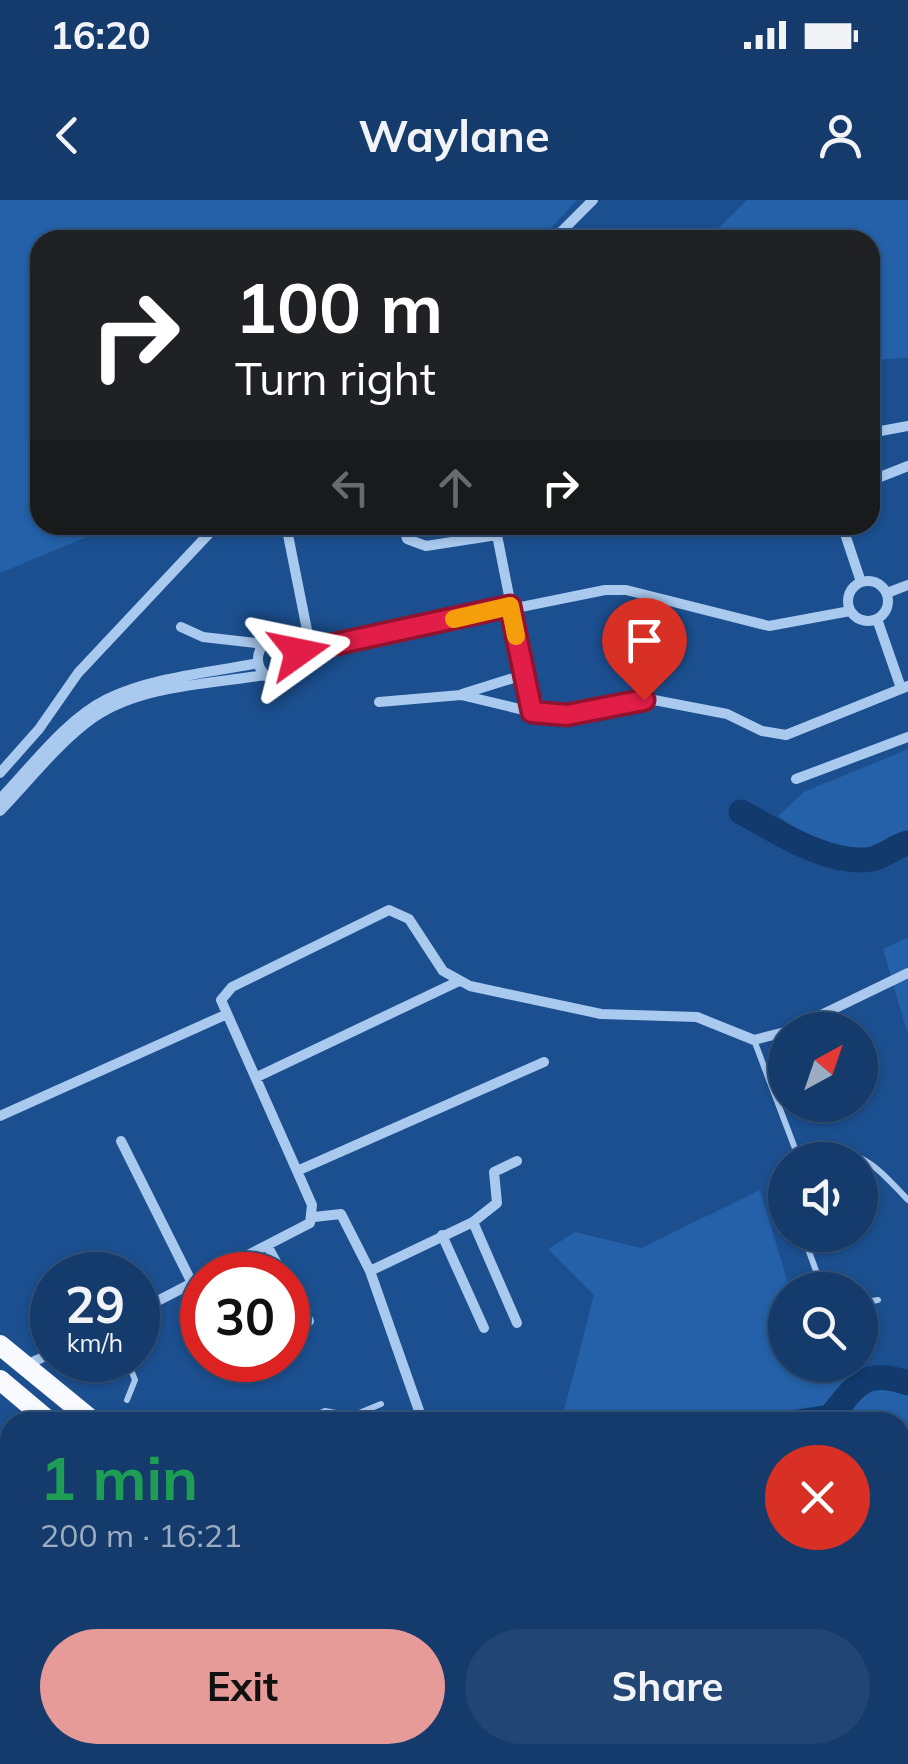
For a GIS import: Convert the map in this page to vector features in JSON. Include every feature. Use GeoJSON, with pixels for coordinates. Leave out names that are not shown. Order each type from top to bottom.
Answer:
{"type":"FeatureCollection","features":[{"type":"Feature","properties":{"kind":"highway"},"geometry":{"type":"LineString","coordinates":[[0,1345],[82,1412]]}},
{"type":"Feature","properties":{"kind":"highway"},"geometry":{"type":"LineString","coordinates":[[0,1380],[38,1412]]}},
{"type":"Feature","properties":{"kind":"street"},"geometry":{"type":"LineString","coordinates":[[563,230],[593,200]]}},
{"type":"Feature","properties":{"kind":"street"},"geometry":{"type":"LineString","coordinates":[[880,431],[908,426]]}},
{"type":"Feature","properties":{"kind":"street"},"geometry":{"type":"LineString","coordinates":[[880,478],[908,466]]}},
{"type":"Feature","properties":{"kind":"street"},"geometry":{"type":"LineString","coordinates":[[0,773],[40,730],[78,673],[208,535]]}},
{"type":"Feature","properties":{"kind":"street"},"geometry":{"type":"LineString","coordinates":[[288,535],[312,650]]}},
{"type":"Feature","properties":{"kind":"street"},"geometry":{"type":"LineString","coordinates":[[406,535],[426,546],[474,535]]}},
{"type":"Feature","properties":{"kind":"street"},"geometry":{"type":"LineString","coordinates":[[497,535],[532,712]]}},
{"type":"Feature","properties":{"kind":"street"},"geometry":{"type":"LineString","coordinates":[[845,535],[861,582]]}},
{"type":"Feature","properties":{"kind":"street"},"geometry":{"type":"LineString","coordinates":[[861,582],[874,582],[887,594],[888,607],[877,619],[858,618],[850,611],[849,594],[861,582]]}},
{"type":"Feature","properties":{"kind":"street"},"geometry":{"type":"LineString","coordinates":[[887,594],[908,585]]}},
{"type":"Feature","properties":{"kind":"street"},"geometry":{"type":"LineString","coordinates":[[299,652],[510,606],[626,590],[769,626],[850,611]]}},
{"type":"Feature","properties":{"kind":"street"},"geometry":{"type":"LineString","coordinates":[[461,695],[532,712],[567,715],[654,700],[726,714],[762,731],[786,735],[905,687],[877,619]]}},
{"type":"Feature","properties":{"kind":"street"},"geometry":{"type":"LineString","coordinates":[[0,811],[80,728],[112,707],[163,692],[265,675],[278,680],[290,677],[299,666],[299,652],[284,638],[264,644],[204,638],[182,627]]}},
{"type":"Feature","properties":{"kind":"street"},"geometry":{"type":"LineString","coordinates":[[264,644],[258,663],[265,675]]}},
{"type":"Feature","properties":{"kind":"street"},"geometry":{"type":"LineString","coordinates":[[0,799],[75,722],[108,699],[154,684],[258,663]]}},
{"type":"Feature","properties":{"kind":"street"},"geometry":{"type":"LineString","coordinates":[[379,702],[461,695],[524,675]]}},
{"type":"Feature","properties":{"kind":"street"},"geometry":{"type":"LineString","coordinates":[[796,779],[908,737]]}},
{"type":"Feature","properties":{"kind":"street"},"geometry":{"type":"LineString","coordinates":[[314,1217],[257,1077],[225,1015],[222,996],[232,986],[388,910],[409,919],[442,972],[457,982],[601,1014],[696,1018],[754,1040],[768,1036]]}},
{"type":"Feature","properties":{"kind":"street"},"geometry":{"type":"LineString","coordinates":[[827,1012],[908,973]]}},
{"type":"Feature","properties":{"kind":"street"},"geometry":{"type":"LineString","coordinates":[[257,1077],[457,982]]}},
{"type":"Feature","properties":{"kind":"street"},"geometry":{"type":"LineString","coordinates":[[0,1116],[225,1015]]}},
{"type":"Feature","properties":{"kind":"street"},"geometry":{"type":"LineString","coordinates":[[297,1171],[544,1062]]}},
{"type":"Feature","properties":{"kind":"street"},"geometry":{"type":"LineString","coordinates":[[121,1141],[185,1252]]}},
{"type":"Feature","properties":{"kind":"street"},"geometry":{"type":"LineString","coordinates":[[370,1271],[473,1222],[497,1203],[494,1172],[517,1161]]}},
{"type":"Feature","properties":{"kind":"street"},"geometry":{"type":"LineString","coordinates":[[258,1252],[306,1226],[314,1217],[341,1214],[370,1271],[419,1412]]}},
{"type":"Feature","properties":{"kind":"street"},"geometry":{"type":"LineString","coordinates":[[473,1222],[517,1323]]}},
{"type":"Feature","properties":{"kind":"street"},"geometry":{"type":"LineString","coordinates":[[442,1234],[484,1328]]}},
{"type":"Feature","properties":{"kind":"street"},"geometry":{"type":"LineString","coordinates":[[268,1247],[271,1252]]}},
{"type":"Feature","properties":{"kind":"street"},"geometry":{"type":"LineString","coordinates":[[26,1366],[30,1364]]}},
{"type":"Feature","properties":{"kind":"lane"},"geometry":{"type":"LineString","coordinates":[[754,1040],[793,1142]]}},
{"type":"Feature","properties":{"kind":"lane"},"geometry":{"type":"LineString","coordinates":[[878,1168],[908,1200]]}},
{"type":"Feature","properties":{"kind":"lane"},"geometry":{"type":"LineString","coordinates":[[127,1400],[133,1382]]}},
{"type":"Feature","properties":{"kind":"lane"},"geometry":{"type":"LineString","coordinates":[[362,1412],[381,1404]]}},
{"type":"Feature","properties":{"kind":"shaded area"},"geometry":{"type":"Polygon","coordinates":[[[0,200],[577,200],[549,230],[30,230],[30,535],[92,535],[0,573],[0,200]]]}},
{"type":"Feature","properties":{"kind":"shaded area"},"geometry":{"type":"Polygon","coordinates":[[[747,200],[908,200],[908,358],[880,359],[880,230],[716,230],[747,200]]]}},
{"type":"Feature","properties":{"kind":"shaded area"},"geometry":{"type":"Polygon","coordinates":[[[908,749],[908,848],[828,852],[778,816],[804,792],[908,749]]]}},
{"type":"Feature","properties":{"kind":"shaded area"},"geometry":{"type":"Polygon","coordinates":[[[908,937],[908,1035],[883,949],[908,937]]]}},
{"type":"Feature","properties":{"kind":"shaded area"},"geometry":{"type":"Polygon","coordinates":[[[760,1190],[768,1217],[768,1252],[779,1252],[785,1272],[768,1272],[768,1382],[878,1382],[878,1374],[908,1374],[908,1412],[564,1412],[594,1295],[548,1249],[575,1232],[641,1248],[760,1190]]]}},
{"type":"Feature","properties":{"kind":"waterway"},"geometry":{"type":"LineString","coordinates":[[741,812],[800,844],[849,859],[871,859],[908,843]]}},
{"type":"Feature","properties":{"kind":"waterway"},"geometry":{"type":"LineString","coordinates":[[834,1412],[862,1382],[881,1377],[908,1383]]}},
{"type":"Feature","properties":{"kind":"slow traffic"},"geometry":{"type":"LineString","coordinates":[[454,619],[510,606],[516,636]]}},
{"type":"Feature","properties":{"kind":"route"},"geometry":{"type":"LineString","coordinates":[[299,652],[510,606],[532,712],[567,715],[644,700]]}}]}
